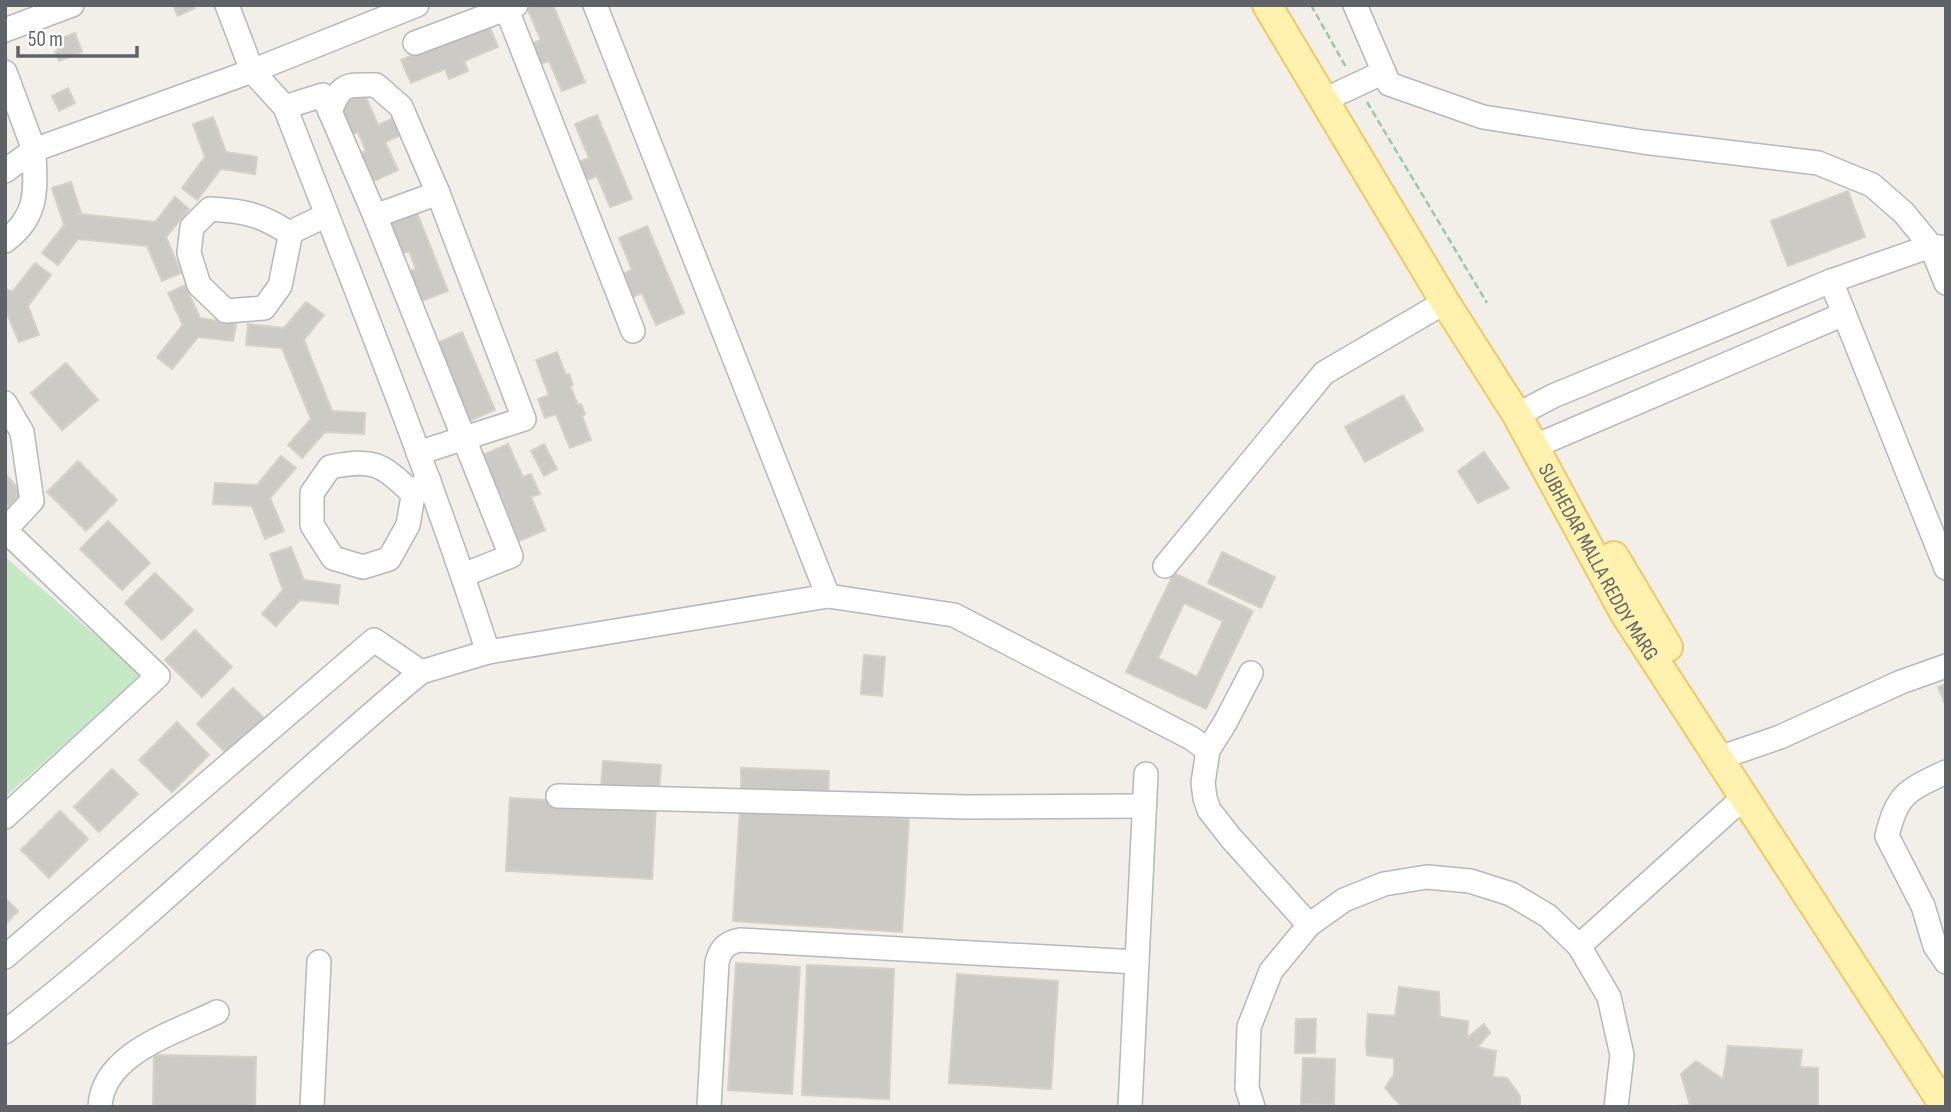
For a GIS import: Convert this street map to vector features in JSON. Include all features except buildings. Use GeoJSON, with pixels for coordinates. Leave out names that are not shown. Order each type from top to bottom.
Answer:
{"type":"FeatureCollection","features":[{"type":"Feature","properties":{"kind":"main road","name":"SUBHEDAR MALLA REDDY MARG"},"geometry":{"type":"LineString","coordinates":[[1267,5],[1445,302],[1522,411]]}},
{"type":"Feature","properties":{"kind":"main road","name":"SUBHEDAR MALLA REDDY MARG"},"geometry":{"type":"LineString","coordinates":[[1288,5],[1347,88],[1540,444],[1725,756],[1946,1077]]}},
{"type":"Feature","properties":{"kind":"main road","name":"SUBHEDAR MALLA REDDY MARG"},"geometry":{"type":"LineString","coordinates":[[1725,756],[1743,798],[1945,1107]]}},
{"type":"Feature","properties":{"kind":"lane"},"geometry":{"type":"LineString","coordinates":[[5,30],[72,5]]}},
{"type":"Feature","properties":{"kind":"lane"},"geometry":{"type":"LineString","coordinates":[[227,5],[252,71],[285,107],[418,453],[421,486],[463,575],[488,652]]}},
{"type":"Feature","properties":{"kind":"lane"},"geometry":{"type":"LineString","coordinates":[[5,171],[34,150],[252,71],[417,5]]}},
{"type":"Feature","properties":{"kind":"lane"},"geometry":{"type":"LineString","coordinates":[[596,5],[828,596]]}},
{"type":"Feature","properties":{"kind":"lane"},"geometry":{"type":"LineString","coordinates":[[1355,5],[1389,84],[1483,117],[1643,142],[1818,163],[1872,185],[1939,247],[1946,283]]}},
{"type":"Feature","properties":{"kind":"lane"},"geometry":{"type":"LineString","coordinates":[[415,43],[509,6],[633,331]]}},
{"type":"Feature","properties":{"kind":"lane"},"geometry":{"type":"LineString","coordinates":[[5,72],[34,150],[35,192],[33,206],[20,230],[5,241]]}},
{"type":"Feature","properties":{"kind":"lane"},"geometry":{"type":"LineString","coordinates":[[1347,88],[1384,72]]}},
{"type":"Feature","properties":{"kind":"lane"},"geometry":{"type":"LineString","coordinates":[[330,112],[337,94],[349,85],[376,85],[401,107],[439,193],[524,419],[418,453]]}},
{"type":"Feature","properties":{"kind":"lane"},"geometry":{"type":"LineString","coordinates":[[285,107],[323,95],[375,216],[511,556],[463,575]]}},
{"type":"Feature","properties":{"kind":"lane"},"geometry":{"type":"LineString","coordinates":[[375,216],[439,193]]}},
{"type":"Feature","properties":{"kind":"lane"},"geometry":{"type":"LineString","coordinates":[[291,232],[280,286],[264,308],[226,311],[199,285],[189,253],[192,227],[210,209],[237,211],[267,218],[289,233],[291,232],[327,215]]}},
{"type":"Feature","properties":{"kind":"lane"},"geometry":{"type":"LineString","coordinates":[[1522,411],[1831,281],[1939,247]]}},
{"type":"Feature","properties":{"kind":"lane"},"geometry":{"type":"LineString","coordinates":[[1831,281],[1946,568]]}},
{"type":"Feature","properties":{"kind":"lane"},"geometry":{"type":"LineString","coordinates":[[1165,566],[1324,373],[1445,302]]}},
{"type":"Feature","properties":{"kind":"lane"},"geometry":{"type":"LineString","coordinates":[[1540,444],[1844,314]]}},
{"type":"Feature","properties":{"kind":"lane"},"geometry":{"type":"LineString","coordinates":[[5,403],[22,432],[32,501],[5,530],[158,676],[5,817]]}},
{"type":"Feature","properties":{"kind":"lane"},"geometry":{"type":"LineString","coordinates":[[362,461],[390,472],[411,492],[421,486],[408,525],[389,559],[363,568],[333,558],[312,525],[312,493],[330,467],[362,461]]}},
{"type":"Feature","properties":{"kind":"lane"},"geometry":{"type":"LineString","coordinates":[[5,1032],[52,997],[220,852],[421,672],[488,652],[828,596],[954,615],[1191,738],[1208,750]]}},
{"type":"Feature","properties":{"kind":"lane"},"geometry":{"type":"LineString","coordinates":[[5,957],[374,640],[421,672]]}},
{"type":"Feature","properties":{"kind":"lane"},"geometry":{"type":"LineString","coordinates":[[1725,756],[1780,737],[1901,682],[1946,666]]}},
{"type":"Feature","properties":{"kind":"lane"},"geometry":{"type":"LineString","coordinates":[[1251,673],[1208,750],[1203,783],[1209,810],[1309,925]]}},
{"type":"Feature","properties":{"kind":"lane"},"geometry":{"type":"LineString","coordinates":[[1946,772],[1913,788],[1897,803],[1887,836],[1923,906],[1935,946],[1946,962]]}},
{"type":"Feature","properties":{"kind":"lane"},"geometry":{"type":"LineString","coordinates":[[1130,1107],[1146,774]]}},
{"type":"Feature","properties":{"kind":"lane"},"geometry":{"type":"LineString","coordinates":[[558,796],[967,807],[1144,806]]}},
{"type":"Feature","properties":{"kind":"lane"},"geometry":{"type":"LineString","coordinates":[[1579,946],[1743,798]]}},
{"type":"Feature","properties":{"kind":"lane"},"geometry":{"type":"LineString","coordinates":[[1253,1107],[1247,1087],[1249,1027],[1271,971],[1309,925],[1344,900],[1384,884],[1427,877],[1470,881],[1511,894],[1548,916],[1579,946],[1609,997],[1622,1055],[1616,1107]]}},
{"type":"Feature","properties":{"kind":"lane"},"geometry":{"type":"LineString","coordinates":[[709,1107],[717,962],[720,951],[729,943],[740,940],[1137,962]]}},
{"type":"Feature","properties":{"kind":"lane"},"geometry":{"type":"LineString","coordinates":[[312,1107],[319,962]]}},
{"type":"Feature","properties":{"kind":"lane"},"geometry":{"type":"LineString","coordinates":[[100,1107],[101,1098],[113,1072],[132,1053],[217,1012]]}},
{"type":"Feature","properties":{"kind":"path"},"geometry":{"type":"LineString","coordinates":[[1311,5],[1347,88],[1487,303]]}},
{"type":"Feature","properties":{"kind":"green space"},"geometry":{"type":"Polygon","coordinates":[[[5,557],[142,675],[5,797],[5,557]]]}}]}
